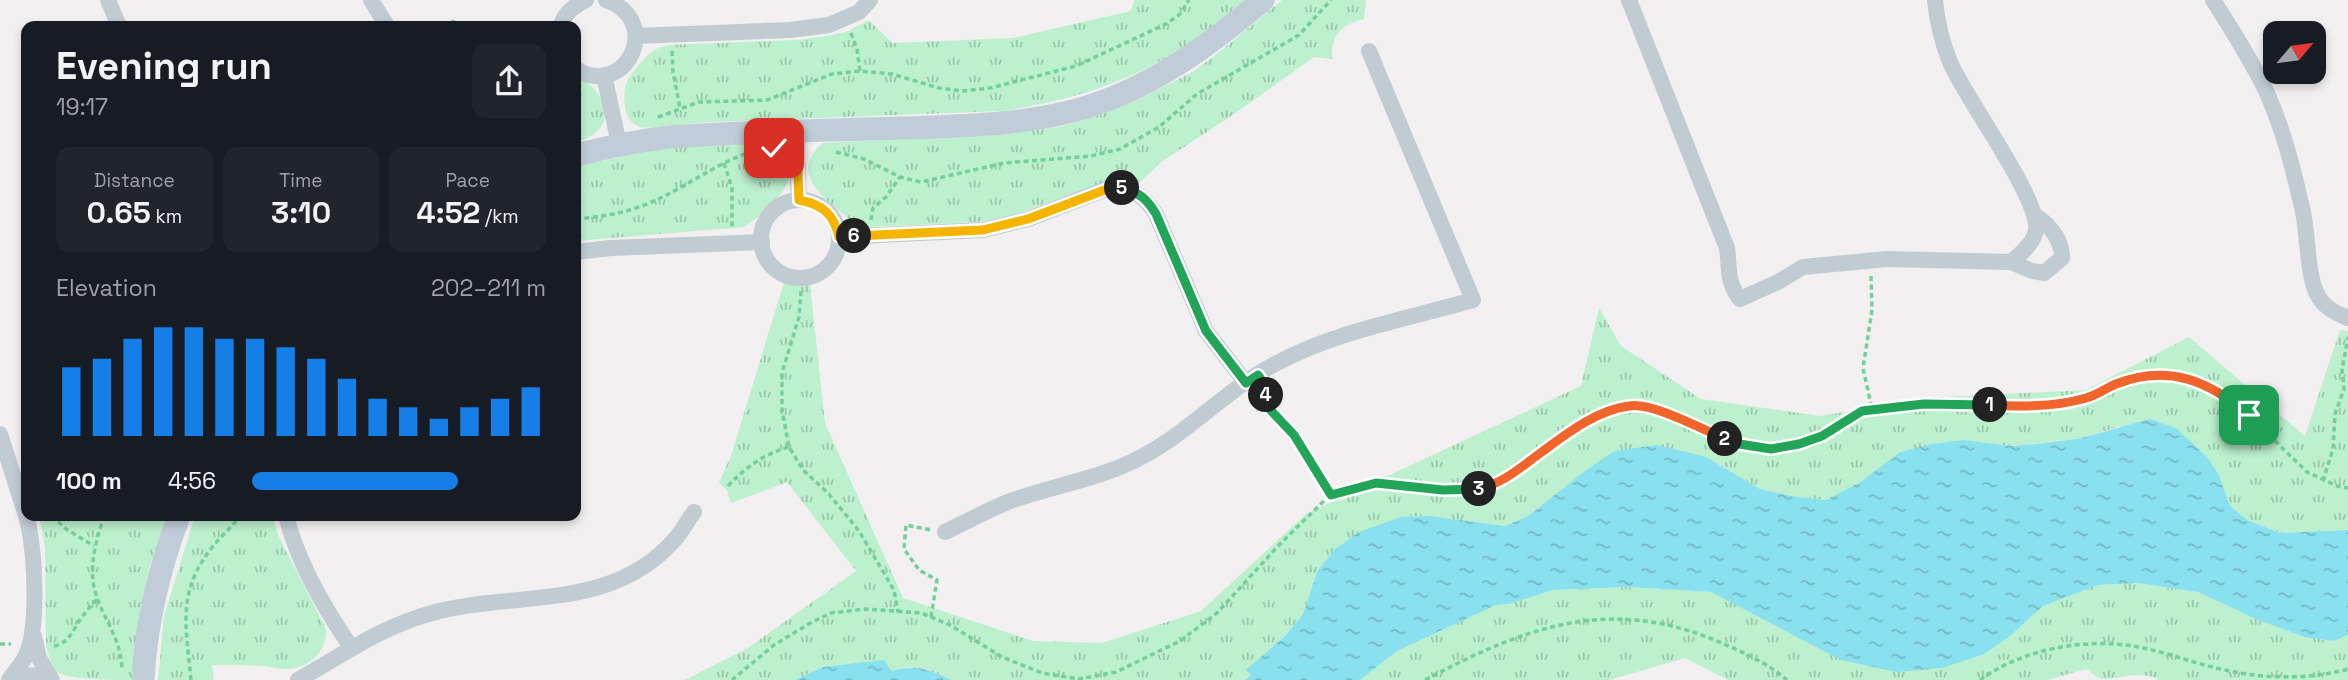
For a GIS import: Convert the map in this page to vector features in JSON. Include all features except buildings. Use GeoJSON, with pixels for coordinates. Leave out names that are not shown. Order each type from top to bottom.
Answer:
{"type":"FeatureCollection","features":[{"type":"Feature","properties":{"kind":"street"},"geometry":{"type":"LineString","coordinates":[[108,0],[117,21]]}},
{"type":"Feature","properties":{"kind":"street"},"geometry":{"type":"LineString","coordinates":[[371,0],[384,21]]}},
{"type":"Feature","properties":{"kind":"street"},"geometry":{"type":"LineString","coordinates":[[562,21],[572,7],[586,0]]}},
{"type":"Feature","properties":{"kind":"street"},"geometry":{"type":"LineString","coordinates":[[581,72],[604,75],[616,72],[628,61],[635,47],[636,30],[629,15],[618,4],[606,0]]}},
{"type":"Feature","properties":{"kind":"street"},"geometry":{"type":"LineString","coordinates":[[636,36],[790,30],[829,25],[859,12],[870,0]]}},
{"type":"Feature","properties":{"kind":"street"},"geometry":{"type":"LineString","coordinates":[[581,154],[619,144],[684,136],[983,125],[1034,120],[1088,106],[1140,86],[1192,57],[1263,0]]}},
{"type":"Feature","properties":{"kind":"street"},"geometry":{"type":"LineString","coordinates":[[1629,0],[1727,248],[1730,266],[1728,280],[1740,299],[1803,267],[1887,259],[2011,262],[2044,273],[2062,258],[2059,239],[2048,223],[2035,215]]}},
{"type":"Feature","properties":{"kind":"street"},"geometry":{"type":"LineString","coordinates":[[1935,0],[1937,22],[1951,64],[2023,189],[2035,215],[2036,231],[2023,252],[2011,262]]}},
{"type":"Feature","properties":{"kind":"street"},"geometry":{"type":"LineString","coordinates":[[2213,0],[2267,93],[2279,125],[2293,167],[2304,215],[2318,296],[2334,313],[2348,318]]}},
{"type":"Feature","properties":{"kind":"street"},"geometry":{"type":"LineString","coordinates":[[945,532],[1010,502],[1120,467],[1157,449],[1252,379],[1273,365],[1305,350],[1339,337],[1473,300],[1370,51]]}},
{"type":"Feature","properties":{"kind":"street"},"geometry":{"type":"LineString","coordinates":[[604,75],[619,144]]}},
{"type":"Feature","properties":{"kind":"street"},"geometry":{"type":"LineString","coordinates":[[796,132],[799,200]]}},
{"type":"Feature","properties":{"kind":"street"},"geometry":{"type":"LineString","coordinates":[[839,237],[983,230],[1028,219],[1110,188],[1124,188],[1138,193],[1148,201],[1206,331],[1252,379]]}},
{"type":"Feature","properties":{"kind":"street"},"geometry":{"type":"LineString","coordinates":[[799,200],[814,202],[827,210],[836,222],[839,237],[837,252],[830,265],[818,274],[803,278],[788,276],[775,269],[766,257],[762,230],[776,209],[787,202],[799,200]]}},
{"type":"Feature","properties":{"kind":"street"},"geometry":{"type":"LineString","coordinates":[[581,251],[762,242]]}},
{"type":"Feature","properties":{"kind":"street"},"geometry":{"type":"LineString","coordinates":[[0,434],[21,500]]}},
{"type":"Feature","properties":{"kind":"street"},"geometry":{"type":"LineString","coordinates":[[298,680],[351,647],[400,624],[432,613],[467,606],[571,594],[606,586],[634,573],[653,560],[676,538],[694,512]]}},
{"type":"Feature","properties":{"kind":"street"},"geometry":{"type":"LineString","coordinates":[[27,521],[33,551],[33,640],[51,680]]}},
{"type":"Feature","properties":{"kind":"street"},"geometry":{"type":"LineString","coordinates":[[132,676],[167,547],[177,521]]}},
{"type":"Feature","properties":{"kind":"street"},"geometry":{"type":"LineString","coordinates":[[287,521],[319,597],[351,647]]}},
{"type":"Feature","properties":{"kind":"street"},"geometry":{"type":"LineString","coordinates":[[10,680],[33,640]]}},
{"type":"Feature","properties":{"kind":"street"},"geometry":{"type":"LineString","coordinates":[[10,680],[33,675],[51,680]]}},
{"type":"Feature","properties":{"kind":"path"},"geometry":{"type":"LineString","coordinates":[[656,118],[699,102],[767,100],[832,74],[860,71],[892,74],[939,88],[962,91],[990,88],[1076,66],[1166,24],[1180,14],[1189,0]]}},
{"type":"Feature","properties":{"kind":"path"},"geometry":{"type":"LineString","coordinates":[[845,20],[856,49],[860,71]]}},
{"type":"Feature","properties":{"kind":"path"},"geometry":{"type":"LineString","coordinates":[[671,35],[673,72],[680,108]]}},
{"type":"Feature","properties":{"kind":"path"},"geometry":{"type":"LineString","coordinates":[[581,218],[613,215],[638,208],[724,163],[750,153]]}},
{"type":"Feature","properties":{"kind":"path"},"geometry":{"type":"LineString","coordinates":[[724,163],[732,188],[731,243]]}},
{"type":"Feature","properties":{"kind":"path"},"geometry":{"type":"LineString","coordinates":[[872,236],[873,208],[886,197],[900,177]]}},
{"type":"Feature","properties":{"kind":"path"},"geometry":{"type":"LineString","coordinates":[[1870,261],[1872,310],[1863,368],[1872,410]]}},
{"type":"Feature","properties":{"kind":"path"},"geometry":{"type":"LineString","coordinates":[[802,291],[799,317],[782,373],[782,410],[789,447],[803,470],[828,493],[859,531],[894,590],[898,612]]}},
{"type":"Feature","properties":{"kind":"path"},"geometry":{"type":"LineString","coordinates":[[2323,481],[2333,449],[2335,414],[2344,389],[2342,370],[2348,337]]}},
{"type":"Feature","properties":{"kind":"path"},"geometry":{"type":"LineString","coordinates":[[732,680],[774,645],[831,613],[865,609],[921,613],[950,625],[1002,657],[1042,673],[1079,679],[1116,672],[1180,641],[1217,613],[1280,544],[1331,495],[1376,483],[1443,490],[1481,489],[1506,479],[1551,445],[1601,413],[1631,405],[1657,410],[1733,443],[1771,449],[1822,436],[1862,411],[1924,404],[2007,407],[2045,405],[2087,398],[2146,375],[2169,375],[2214,389],[2233,400],[2307,472],[2323,481],[2348,488]]}},
{"type":"Feature","properties":{"kind":"path"},"geometry":{"type":"LineString","coordinates":[[1252,379],[1270,392],[1261,400],[1294,435],[1331,495]]}},
{"type":"Feature","properties":{"kind":"path"},"geometry":{"type":"LineString","coordinates":[[728,486],[769,452],[789,447]]}},
{"type":"Feature","properties":{"kind":"path"},"geometry":{"type":"LineString","coordinates":[[57,521],[94,546]]}},
{"type":"Feature","properties":{"kind":"path"},"geometry":{"type":"LineString","coordinates":[[102,521],[94,546],[94,590],[132,676]]}},
{"type":"Feature","properties":{"kind":"path"},"geometry":{"type":"LineString","coordinates":[[191,680],[185,614],[188,592],[197,571],[213,546],[236,521]]}},
{"type":"Feature","properties":{"kind":"path"},"geometry":{"type":"LineString","coordinates":[[931,617],[937,580],[919,570],[909,559],[904,549],[904,533],[906,525],[945,532]]}},
{"type":"Feature","properties":{"kind":"path"},"geometry":{"type":"LineString","coordinates":[[0,644],[33,640],[57,646],[69,639],[98,598]]}},
{"type":"Feature","properties":{"kind":"path"},"geometry":{"type":"LineString","coordinates":[[1425,680],[1497,644],[1556,625],[1598,620],[1641,620],[1670,624],[1699,633],[1763,664],[1787,680]]}},
{"type":"Feature","properties":{"kind":"path"},"geometry":{"type":"LineString","coordinates":[[1979,680],[2014,660],[2035,653],[2080,645],[2136,646],[2221,669],[2266,676],[2309,676],[2348,669]]}},
{"type":"Feature","properties":{"kind":"green space"},"geometry":{"type":"Polygon","coordinates":[[[1134,0],[1247,0],[1191,43],[1133,75],[1071,97],[1037,105],[1002,111],[711,122],[645,128],[632,122],[626,111],[625,90],[630,77],[650,53],[667,45],[797,40],[846,32],[869,20],[892,43],[1013,38],[1131,11],[1134,0]]]}},
{"type":"Feature","properties":{"kind":"green space"},"geometry":{"type":"Polygon","coordinates":[[[1282,0],[1366,0],[1364,19],[1349,24],[1339,32],[1333,44],[1332,59],[1314,57],[1160,163],[1134,188],[1104,183],[1010,216],[978,222],[866,227],[838,210],[811,181],[808,166],[810,158],[823,143],[1015,133],[1059,127],[1103,114],[1194,71],[1282,0]]]}},
{"type":"Feature","properties":{"kind":"green space"},"geometry":{"type":"Polygon","coordinates":[[[581,79],[596,92],[605,111],[604,121],[590,137],[581,140],[581,79]]]}},
{"type":"Feature","properties":{"kind":"green space"},"geometry":{"type":"Polygon","coordinates":[[[771,142],[786,153],[789,176],[784,190],[757,218],[744,227],[581,241],[581,165],[666,148],[771,142]]]}},
{"type":"Feature","properties":{"kind":"green space"},"geometry":{"type":"Polygon","coordinates":[[[784,282],[810,285],[825,423],[903,598],[1033,641],[1102,643],[1201,611],[1306,514],[1581,386],[1599,308],[1621,346],[1701,399],[1821,416],[1924,398],[2086,390],[2189,337],[2305,436],[2340,330],[2348,331],[2348,530],[2280,533],[2247,520],[2230,506],[2219,475],[2118,427],[2082,438],[2038,444],[2012,446],[1964,440],[1862,481],[1826,500],[1760,489],[1706,457],[1585,471],[1528,516],[1505,526],[1430,516],[1401,517],[1317,572],[1303,614],[1285,636],[1247,670],[1251,675],[1245,680],[952,680],[926,669],[908,667],[891,671],[823,667],[795,680],[685,680],[748,648],[856,571],[787,482],[731,503],[727,491],[719,482],[731,456],[784,282]]]}},
{"type":"Feature","properties":{"kind":"green space"},"geometry":{"type":"Polygon","coordinates":[[[40,521],[165,521],[149,568],[140,612],[133,680],[71,677],[57,672],[53,666],[46,646],[45,547],[40,521]]]}},
{"type":"Feature","properties":{"kind":"green space"},"geometry":{"type":"Polygon","coordinates":[[[193,521],[274,521],[278,535],[326,629],[326,637],[320,652],[301,666],[281,669],[268,666],[212,665],[214,680],[158,680],[164,616],[193,521]]]}},
{"type":"Feature","properties":{"kind":"green space"},"geometry":{"type":"Polygon","coordinates":[[[2138,583],[2198,592],[2258,620],[2304,637],[2334,641],[2348,635],[2348,680],[2159,680],[2145,675],[2101,679],[2086,669],[2047,680],[1728,680],[1685,658],[1609,680],[1360,680],[1397,651],[1496,605],[1509,604],[1553,590],[1628,587],[1711,592],[1767,620],[2009,637],[2043,606],[2097,585],[2138,583]]]}},
{"type":"Feature","properties":{"kind":"water"},"geometry":{"type":"Polygon","coordinates":[[[2150,419],[2176,428],[2207,457],[2219,475],[2230,506],[2247,520],[2280,533],[2348,530],[2348,635],[2334,641],[2304,637],[2258,620],[2198,592],[2138,583],[2098,585],[2043,606],[2009,637],[1984,654],[1942,668],[1897,672],[1841,660],[1711,592],[1628,587],[1553,590],[1509,604],[1496,605],[1397,651],[1360,680],[1245,680],[1251,675],[1246,670],[1285,636],[1303,614],[1317,572],[1334,550],[1359,532],[1401,517],[1430,516],[1505,526],[1528,516],[1614,451],[1657,445],[1706,457],[1760,489],[1826,500],[1862,481],[1900,452],[1932,444],[1964,440],[2012,446],[2038,444],[2082,438],[2150,419]]]}},
{"type":"Feature","properties":{"kind":"water"},"geometry":{"type":"Polygon","coordinates":[[[884,660],[891,671],[922,669],[952,680],[795,680],[823,667],[884,660]]]}},
{"type":"Feature","properties":{"kind":"route"},"geometry":{"type":"LineString","coordinates":[[774,148],[797,147],[799,200],[814,202],[827,210],[836,222],[839,237],[983,230],[1028,219],[1110,188],[1124,188],[1138,193],[1148,201],[1156,214],[1206,331],[1246,383],[1258,375],[1270,392],[1261,400],[1294,435],[1331,495],[1376,483],[1443,490],[1481,489],[1506,479],[1551,445],[1601,413],[1631,405],[1657,410],[1733,443],[1771,449],[1822,436],[1862,411],[1924,404],[2007,407],[2045,405],[2087,398],[2146,375],[2169,375],[2192,380],[2233,400],[2249,415]]}}]}
